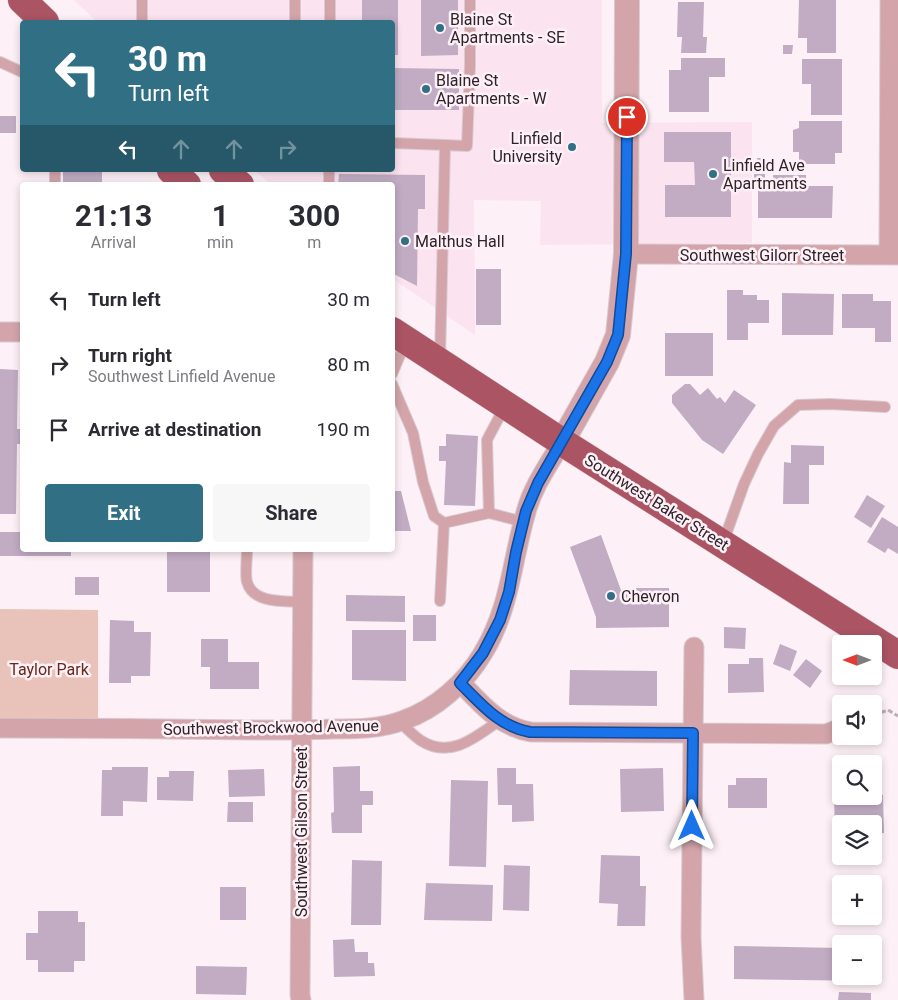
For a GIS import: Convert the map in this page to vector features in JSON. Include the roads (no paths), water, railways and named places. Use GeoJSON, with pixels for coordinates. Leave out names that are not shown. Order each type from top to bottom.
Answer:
{"type":"FeatureCollection","features":[{"type":"Feature","properties":{"kind":"highway"},"geometry":{"type":"LineString","coordinates":[[22,0],[43,20]]}},
{"type":"Feature","properties":{"kind":"highway"},"geometry":{"type":"LineString","coordinates":[[173,172],[184,182]]}},
{"type":"Feature","properties":{"kind":"highway"},"geometry":{"type":"LineString","coordinates":[[225,172],[237,182]]}},
{"type":"Feature","properties":{"kind":"highway","name":"Southwest Baker Street"},"geometry":{"type":"LineString","coordinates":[[400,336],[562,442],[898,655]]}},
{"type":"Feature","properties":{"kind":"street"},"geometry":{"type":"LineString","coordinates":[[562,442],[607,362],[618,335],[626,254],[627,0]]}},
{"type":"Feature","properties":{"kind":"street"},"geometry":{"type":"LineString","coordinates":[[890,0],[893,255]]}},
{"type":"Feature","properties":{"kind":"street","name":"Southwest Gilorr Street"},"geometry":{"type":"LineString","coordinates":[[626,254],[893,255]]}},
{"type":"Feature","properties":{"kind":"street"},"geometry":{"type":"LineString","coordinates":[[0,332],[20,332]]}},
{"type":"Feature","properties":{"kind":"street","name":"Southwest Brockwood Avenue"},"geometry":{"type":"LineString","coordinates":[[0,728],[302,730],[368,729],[400,722],[434,704],[460,683],[483,653],[500,620],[509,592],[516,552],[524,522],[538,483],[562,442]]}},
{"type":"Feature","properties":{"kind":"street","name":"Southwest Gilson Street"},"geometry":{"type":"LineString","coordinates":[[300,997],[304,552]]}},
{"type":"Feature","properties":{"kind":"street"},"geometry":{"type":"LineString","coordinates":[[694,647],[691,937],[694,1000]]}},
{"type":"Feature","properties":{"kind":"street"},"geometry":{"type":"LineString","coordinates":[[460,683],[493,716],[514,728],[530,732],[826,734],[832,732]]}},
{"type":"Feature","properties":{"kind":"lane"},"geometry":{"type":"LineString","coordinates":[[142,0],[142,20]]}},
{"type":"Feature","properties":{"kind":"lane"},"geometry":{"type":"LineString","coordinates":[[295,0],[295,20]]}},
{"type":"Feature","properties":{"kind":"lane"},"geometry":{"type":"LineString","coordinates":[[330,0],[330,20]]}},
{"type":"Feature","properties":{"kind":"lane"},"geometry":{"type":"LineString","coordinates":[[395,143],[467,146],[470,0]]}},
{"type":"Feature","properties":{"kind":"lane"},"geometry":{"type":"LineString","coordinates":[[0,62],[20,71]]}},
{"type":"Feature","properties":{"kind":"lane"},"geometry":{"type":"LineString","coordinates":[[440,363],[445,145]]}},
{"type":"Feature","properties":{"kind":"lane"},"geometry":{"type":"LineString","coordinates":[[395,360],[400,336]]}},
{"type":"Feature","properties":{"kind":"lane"},"geometry":{"type":"LineString","coordinates":[[395,391],[413,433],[423,482],[434,516],[444,523],[489,513],[524,522]]}},
{"type":"Feature","properties":{"kind":"lane"},"geometry":{"type":"LineString","coordinates":[[723,544],[744,484],[758,454],[774,426],[798,405],[830,404],[885,407]]}},
{"type":"Feature","properties":{"kind":"lane"},"geometry":{"type":"LineString","coordinates":[[489,513],[487,440],[505,405]]}},
{"type":"Feature","properties":{"kind":"lane"},"geometry":{"type":"LineString","coordinates":[[440,601],[444,523]]}},
{"type":"Feature","properties":{"kind":"lane"},"geometry":{"type":"LineString","coordinates":[[247,552],[247,582],[254,594],[266,599],[303,602]]}},
{"type":"Feature","properties":{"kind":"lane"},"geometry":{"type":"LineString","coordinates":[[400,722],[420,740],[437,748],[451,747],[470,742],[500,720]]}},
{"type":"Feature","properties":{"kind":"place","name":"Blaine St Apartments - SE"},"geometry":{"type":"Point","coordinates":[440,28]}},
{"type":"Feature","properties":{"kind":"place","name":"Blaine St Apartments - W"},"geometry":{"type":"Point","coordinates":[426,89]}},
{"type":"Feature","properties":{"kind":"place","name":"Linfield University"},"geometry":{"type":"Point","coordinates":[572,147]}},
{"type":"Feature","properties":{"kind":"place","name":"Linfield Ave Apartments"},"geometry":{"type":"Point","coordinates":[713,174]}},
{"type":"Feature","properties":{"kind":"place","name":"Malthus Hall"},"geometry":{"type":"Point","coordinates":[405,241]}},
{"type":"Feature","properties":{"kind":"place","name":"Chevron"},"geometry":{"type":"Point","coordinates":[611,596]}},
{"type":"Feature","properties":{"kind":"park label","name":"Taylor Park"},"geometry":{"type":"Point","coordinates":[49,669]}}]}
